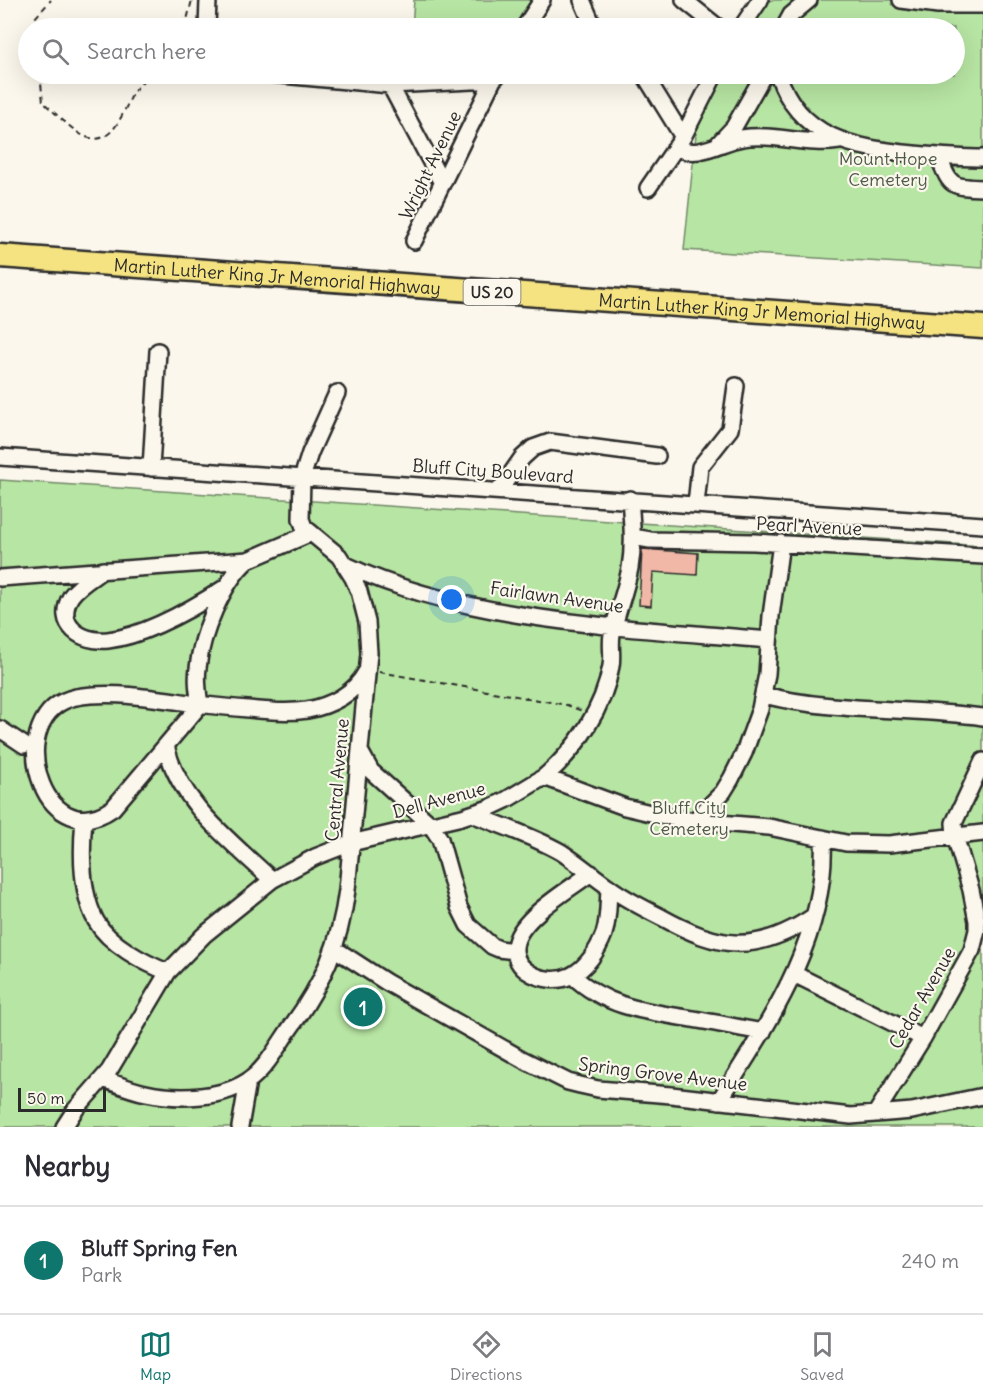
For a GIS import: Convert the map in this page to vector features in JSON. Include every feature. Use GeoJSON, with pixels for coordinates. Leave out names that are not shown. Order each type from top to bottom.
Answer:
{"type":"FeatureCollection","features":[{"type":"Feature","properties":{"kind":"highway","name":"Martin Luther King Jr Memorial Highway"},"geometry":{"type":"LineString","coordinates":[[0,256],[983,327]]}},
{"type":"Feature","properties":{"kind":"highway","name":"Martin Luther King Jr Memorial Highway"},"geometry":{"type":"LineString","coordinates":[[0,272],[983,340]]}},
{"type":"Feature","properties":{"kind":"street"},"geometry":{"type":"LineString","coordinates":[[207,18],[208,0]]}},
{"type":"Feature","properties":{"kind":"street"},"geometry":{"type":"LineString","coordinates":[[530,18],[542,0]]}},
{"type":"Feature","properties":{"kind":"street"},"geometry":{"type":"LineString","coordinates":[[582,0],[590,18]]}},
{"type":"Feature","properties":{"kind":"street"},"geometry":{"type":"LineString","coordinates":[[684,0],[706,18]]}},
{"type":"Feature","properties":{"kind":"street"},"geometry":{"type":"LineString","coordinates":[[748,18],[760,0]]}},
{"type":"Feature","properties":{"kind":"street"},"geometry":{"type":"LineString","coordinates":[[789,18],[809,0]]}},
{"type":"Feature","properties":{"kind":"street"},"geometry":{"type":"LineString","coordinates":[[901,0],[983,5]]}},
{"type":"Feature","properties":{"kind":"street"},"geometry":{"type":"LineString","coordinates":[[379,84],[402,84]]}},
{"type":"Feature","properties":{"kind":"street","name":"Wright Avenue"},"geometry":{"type":"LineString","coordinates":[[414,241],[492,84]]}},
{"type":"Feature","properties":{"kind":"street"},"geometry":{"type":"LineString","coordinates":[[649,84],[680,142],[692,152],[737,139],[753,137],[821,143],[839,141]]}},
{"type":"Feature","properties":{"kind":"street"},"geometry":{"type":"LineString","coordinates":[[648,188],[680,142],[710,84]]}},
{"type":"Feature","properties":{"kind":"street"},"geometry":{"type":"LineString","coordinates":[[717,145],[734,127],[758,84]]}},
{"type":"Feature","properties":{"kind":"street"},"geometry":{"type":"LineString","coordinates":[[782,84],[785,94],[807,120],[839,141],[868,149],[983,158]]}},
{"type":"Feature","properties":{"kind":"street"},"geometry":{"type":"LineString","coordinates":[[390,85],[442,183]]}},
{"type":"Feature","properties":{"kind":"street"},"geometry":{"type":"LineString","coordinates":[[938,156],[952,183],[960,187],[983,188]]}},
{"type":"Feature","properties":{"kind":"street"},"geometry":{"type":"LineString","coordinates":[[151,468],[158,351]]}},
{"type":"Feature","properties":{"kind":"street"},"geometry":{"type":"LineString","coordinates":[[696,504],[700,467],[730,429],[736,386]]}},
{"type":"Feature","properties":{"kind":"street"},"geometry":{"type":"LineString","coordinates":[[337,393],[310,453],[302,478],[301,519],[304,528],[310,533],[248,560],[239,567],[208,629],[200,656],[197,678],[200,705],[122,800],[105,814],[84,819],[63,814],[38,794],[28,775],[24,745],[29,726],[40,711],[67,698],[118,695],[200,705],[272,712],[308,710],[343,697],[362,680],[367,670]]}},
{"type":"Feature","properties":{"kind":"street"},"geometry":{"type":"LineString","coordinates":[[499,491],[522,458],[533,448],[550,442],[657,456]]}},
{"type":"Feature","properties":{"kind":"street","name":"Bluff City Boulevard"},"geometry":{"type":"LineString","coordinates":[[0,457],[983,525]]}},
{"type":"Feature","properties":{"kind":"street","name":"Dell Avenue"},"geometry":{"type":"LineString","coordinates":[[64,1127],[122,1050],[168,972],[204,934],[272,880],[315,857],[351,843],[472,814],[506,800],[544,777],[569,751],[593,717],[603,695],[612,664],[614,626],[630,569],[633,537],[630,499]]}},
{"type":"Feature","properties":{"kind":"street","name":"Central Avenue"},"geometry":{"type":"LineString","coordinates":[[248,1081],[262,1067],[313,996],[334,949],[344,909],[369,644],[367,622],[359,591],[345,565],[331,548],[310,533]]}},
{"type":"Feature","properties":{"kind":"street","name":"Pearl Avenue"},"geometry":{"type":"LineString","coordinates":[[633,537],[660,541],[714,540],[781,543],[983,556]]}},
{"type":"Feature","properties":{"kind":"street"},"geometry":{"type":"LineString","coordinates":[[694,821],[723,792],[731,779],[744,753],[764,695],[781,543]]}},
{"type":"Feature","properties":{"kind":"street"},"geometry":{"type":"LineString","coordinates":[[0,578],[248,560]]}},
{"type":"Feature","properties":{"kind":"street","name":"Fairlawn Avenue"},"geometry":{"type":"LineString","coordinates":[[345,565],[386,581],[458,602],[533,616],[769,640]]}},
{"type":"Feature","properties":{"kind":"street"},"geometry":{"type":"LineString","coordinates":[[103,570],[77,588],[69,601],[67,616],[69,624],[79,636],[87,639],[109,640],[137,632],[168,619],[227,587]]}},
{"type":"Feature","properties":{"kind":"street"},"geometry":{"type":"LineString","coordinates":[[764,695],[828,706],[940,712],[983,717]]}},
{"type":"Feature","properties":{"kind":"street"},"geometry":{"type":"LineString","coordinates":[[0,729],[24,745]]}},
{"type":"Feature","properties":{"kind":"street"},"geometry":{"type":"LineString","coordinates":[[166,746],[173,768],[188,795],[216,826],[272,880]]}},
{"type":"Feature","properties":{"kind":"street"},"geometry":{"type":"LineString","coordinates":[[360,751],[371,771],[430,824],[445,852],[463,917],[468,925],[499,950],[515,951]]}},
{"type":"Feature","properties":{"kind":"street","name":"Cedar Avenue"},"geometry":{"type":"LineString","coordinates":[[876,1113],[923,1038],[967,961],[977,930],[971,890],[955,836],[954,823],[983,760]]}},
{"type":"Feature","properties":{"kind":"street"},"geometry":{"type":"LineString","coordinates":[[544,777],[625,807],[694,821],[769,827],[846,843],[889,844],[983,833]]}},
{"type":"Feature","properties":{"kind":"street"},"geometry":{"type":"LineString","coordinates":[[472,814],[544,843],[591,873],[609,888],[686,931],[724,943],[749,943],[774,937],[814,916]]}},
{"type":"Feature","properties":{"kind":"street"},"geometry":{"type":"LineString","coordinates":[[84,819],[84,869],[96,921],[129,952],[168,972]]}},
{"type":"Feature","properties":{"kind":"street"},"geometry":{"type":"LineString","coordinates":[[719,1101],[763,1032],[794,974],[814,916],[823,876],[823,838]]}},
{"type":"Feature","properties":{"kind":"street"},"geometry":{"type":"LineString","coordinates":[[591,873],[531,920],[519,937],[515,951],[522,966],[536,977],[554,980],[572,975],[583,967],[592,956],[604,933],[609,888]]}},
{"type":"Feature","properties":{"kind":"street","name":"Spring Grove Avenue"},"geometry":{"type":"LineString","coordinates":[[334,949],[386,982],[522,1059],[568,1082],[598,1089],[835,1116],[912,1110],[983,1096]]}},
{"type":"Feature","properties":{"kind":"street"},"geometry":{"type":"LineString","coordinates":[[794,974],[923,1038]]}},
{"type":"Feature","properties":{"kind":"street"},"geometry":{"type":"LineString","coordinates":[[572,975],[594,993],[625,1006],[763,1032]]}},
{"type":"Feature","properties":{"kind":"street"},"geometry":{"type":"LineString","coordinates":[[103,1078],[146,1093],[176,1097],[217,1093],[248,1081]]}},
{"type":"Feature","properties":{"kind":"street"},"geometry":{"type":"LineString","coordinates":[[240,1127],[248,1081]]}},
{"type":"Feature","properties":{"kind":"path"},"geometry":{"type":"LineString","coordinates":[[35,18],[51,0]]}},
{"type":"Feature","properties":{"kind":"path"},"geometry":{"type":"LineString","coordinates":[[188,18],[192,0]]}},
{"type":"Feature","properties":{"kind":"path"},"geometry":{"type":"LineString","coordinates":[[41,84],[43,102],[81,135],[98,138],[116,126],[141,84]]}},
{"type":"Feature","properties":{"kind":"path"},"geometry":{"type":"LineString","coordinates":[[367,670],[567,705],[593,717]]}},
{"type":"Feature","properties":{"kind":"green space"},"geometry":{"type":"Polygon","coordinates":[[[414,0],[532,0],[520,18],[413,18],[414,0]]]}},
{"type":"Feature","properties":{"kind":"green space","name":"Mount Hope Cemetery"},"geometry":{"type":"Polygon","coordinates":[[[767,0],[983,0],[983,268],[684,250],[697,125],[718,84],[965,84],[965,18],[755,18],[767,0]]]}},
{"type":"Feature","properties":{"kind":"green space","name":"Bluff City Cemetery"},"geometry":{"type":"Polygon","coordinates":[[[0,480],[983,546],[983,1127],[0,1127],[0,480]]]}},
{"type":"Feature","properties":{"kind":"building"},"geometry":{"type":"Polygon","coordinates":[[[642,549],[698,553],[697,575],[653,572],[651,606],[639,605],[642,549]]]}},
{"type":"Feature","properties":{"kind":"place","name":"Bluff Spring Fen"},"geometry":{"type":"Point","coordinates":[363,1007]}}]}
